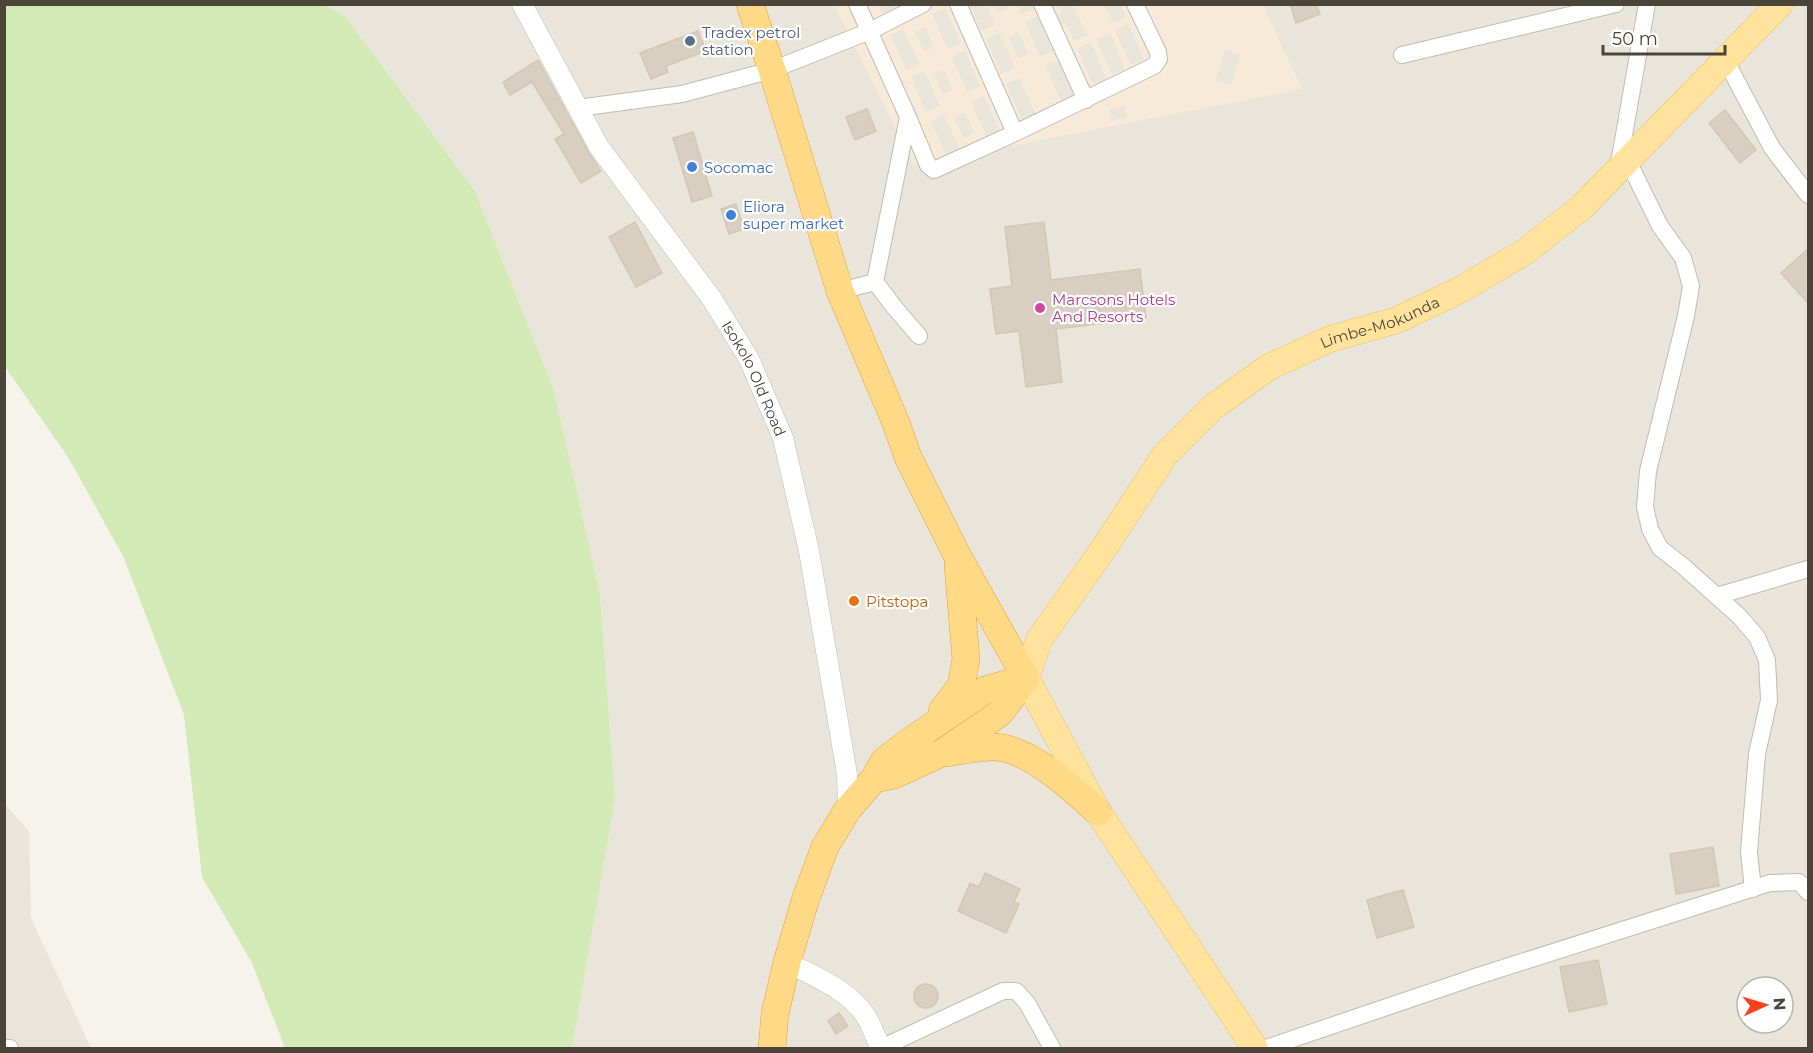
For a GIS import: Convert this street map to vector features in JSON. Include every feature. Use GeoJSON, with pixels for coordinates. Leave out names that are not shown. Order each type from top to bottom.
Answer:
{"type":"FeatureCollection","features":[{"type":"Feature","properties":{"kind":"highway"},"geometry":{"type":"LineString","coordinates":[[750,4],[840,291],[908,457],[957,555],[1026,678]]}},
{"type":"Feature","properties":{"kind":"highway"},"geometry":{"type":"LineString","coordinates":[[928,729],[961,686],[966,659],[957,555]]}},
{"type":"Feature","properties":{"kind":"highway"},"geometry":{"type":"LineString","coordinates":[[874,779],[894,775],[942,753],[1000,713],[1026,678]]}},
{"type":"Feature","properties":{"kind":"highway"},"geometry":{"type":"LineString","coordinates":[[772,1048],[775,1014],[787,962],[806,898],[825,847],[848,809],[874,779],[884,761],[985,690],[1026,678]]}},
{"type":"Feature","properties":{"kind":"highway"},"geometry":{"type":"LineString","coordinates":[[942,753],[998,747],[1026,756],[1061,780],[1098,812]]}},
{"type":"Feature","properties":{"kind":"main road","name":"Limbe-Mokunda"},"geometry":{"type":"LineString","coordinates":[[1026,678],[1039,640],[1104,548],[1165,455],[1213,407],[1269,367],[1330,339],[1397,320],[1462,289],[1527,251],[1582,207],[1780,4]]}},
{"type":"Feature","properties":{"kind":"main road"},"geometry":{"type":"LineString","coordinates":[[1026,678],[1098,812],[1255,1048]]}},
{"type":"Feature","properties":{"kind":"street","name":"Isokolo Old Road"},"geometry":{"type":"LineString","coordinates":[[522,4],[599,147],[712,299],[749,359],[783,438],[811,563],[847,774],[848,809]]}},
{"type":"Feature","properties":{"kind":"street"},"geometry":{"type":"LineString","coordinates":[[857,4],[928,165],[934,170],[1154,66],[1159,59],[1158,52],[1135,4]]}},
{"type":"Feature","properties":{"kind":"street"},"geometry":{"type":"LineString","coordinates":[[578,108],[682,94],[772,70],[870,32],[923,4]]}},
{"type":"Feature","properties":{"kind":"street"},"geometry":{"type":"LineString","coordinates":[[958,4],[1015,133]]}},
{"type":"Feature","properties":{"kind":"street"},"geometry":{"type":"LineString","coordinates":[[1042,4],[1086,100]]}},
{"type":"Feature","properties":{"kind":"street"},"geometry":{"type":"LineString","coordinates":[[1402,55],[1616,4]]}},
{"type":"Feature","properties":{"kind":"street"},"geometry":{"type":"LineString","coordinates":[[1647,4],[1623,166],[1683,258],[1691,286],[1686,316],[1648,471],[1645,507],[1650,530],[1660,548],[1740,617],[1757,637],[1767,660],[1769,700],[1757,754],[1749,852],[1753,889]]}},
{"type":"Feature","properties":{"kind":"street"},"geometry":{"type":"LineString","coordinates":[[1726,61],[1772,148],[1809,195]]}},
{"type":"Feature","properties":{"kind":"street"},"geometry":{"type":"LineString","coordinates":[[908,117],[875,282],[919,336]]}},
{"type":"Feature","properties":{"kind":"street"},"geometry":{"type":"LineString","coordinates":[[840,291],[875,282]]}},
{"type":"Feature","properties":{"kind":"street"},"geometry":{"type":"LineString","coordinates":[[1717,597],[1809,569]]}},
{"type":"Feature","properties":{"kind":"street"},"geometry":{"type":"LineString","coordinates":[[1266,1048],[1481,975],[1770,883],[1799,882],[1809,892]]}},
{"type":"Feature","properties":{"kind":"street"},"geometry":{"type":"LineString","coordinates":[[787,962],[851,999],[867,1018],[881,1048],[1003,991],[1016,991],[1027,1002],[1052,1048]]}},
{"type":"Feature","properties":{"kind":"street"},"geometry":{"type":"LineString","coordinates":[[4,1048],[10,1048]]}},
{"type":"Feature","properties":{"kind":"shaded area"},"geometry":{"type":"Polygon","coordinates":[[[324,5],[1808,5],[1808,1048],[572,1048],[615,798],[600,594],[554,392],[475,191],[345,16],[324,5]]]}},
{"type":"Feature","properties":{"kind":"shaded area"},"geometry":{"type":"Polygon","coordinates":[[[834,5],[878,5],[882,13],[895,8],[894,5],[964,5],[968,12],[972,10],[982,31],[995,25],[986,5],[993,5],[998,13],[1008,9],[1006,5],[1017,5],[1021,14],[1034,9],[1033,5],[1060,5],[1058,6],[1062,13],[1053,17],[1057,27],[1066,23],[1074,41],[1087,35],[1073,5],[1104,5],[1113,23],[1126,17],[1120,5],[1263,5],[1302,89],[914,165],[834,5]],[[945,8],[932,14],[948,49],[961,43],[945,8]],[[1038,16],[1025,22],[1040,57],[1053,51],[1038,16]],[[1128,24],[1115,30],[1131,65],[1144,59],[1128,24]],[[925,27],[915,32],[924,52],[934,47],[925,27]],[[903,29],[890,35],[907,70],[920,64],[903,29]],[[999,33],[986,39],[1001,74],[1015,68],[999,33]],[[1019,33],[1009,38],[1018,58],[1028,54],[1019,33]],[[1110,33],[1096,39],[1112,74],[1125,69],[1110,33]],[[1091,42],[1077,49],[1093,84],[1106,78],[1091,42]],[[1225,50],[1216,80],[1231,85],[1240,55],[1225,50]],[[965,51],[952,57],[967,92],[980,87],[965,51]],[[1058,60],[1045,65],[1061,101],[1074,95],[1058,60]],[[944,70],[934,74],[943,94],[953,90],[944,70]],[[924,71],[911,77],[926,112],[940,106],[924,71]],[[1019,78],[1006,84],[1022,119],[1035,113],[1019,78]],[[984,96],[971,102],[987,137],[1000,131],[984,96]],[[1124,106],[1109,110],[1112,121],[1127,117],[1124,106]],[[965,113],[954,118],[964,138],[974,133],[965,113]],[[944,115],[931,121],[946,156],[960,150],[944,115]]]}},
{"type":"Feature","properties":{"kind":"shaded area"},"geometry":{"type":"Polygon","coordinates":[[[4,803],[29,831],[31,918],[91,1048],[5,1048],[4,803]]]}},
{"type":"Feature","properties":{"kind":"green space"},"geometry":{"type":"Polygon","coordinates":[[[4,5],[324,5],[345,16],[475,191],[554,391],[600,594],[615,799],[572,1048],[285,1048],[252,963],[202,877],[184,715],[124,558],[68,457],[5,367],[4,5]]]}},
{"type":"Feature","properties":{"kind":"building"},"geometry":{"type":"Polygon","coordinates":[[[1290,4],[1316,4],[1320,14],[1296,23],[1290,4]]]}},
{"type":"Feature","properties":{"kind":"building"},"geometry":{"type":"Polygon","coordinates":[[[698,31],[706,51],[666,66],[668,72],[651,79],[640,53],[698,31]]]}},
{"type":"Feature","properties":{"kind":"building"},"geometry":{"type":"Polygon","coordinates":[[[538,60],[601,171],[581,183],[555,139],[564,134],[532,82],[510,95],[503,82],[538,60]]]}},
{"type":"Feature","properties":{"kind":"building"},"geometry":{"type":"Polygon","coordinates":[[[867,109],[876,131],[855,140],[846,117],[867,109]]]}},
{"type":"Feature","properties":{"kind":"building"},"geometry":{"type":"Polygon","coordinates":[[[1725,110],[1756,150],[1740,163],[1709,123],[1725,110]]]}},
{"type":"Feature","properties":{"kind":"building","name":"Socomac"},"geometry":{"type":"Polygon","coordinates":[[[693,132],[712,196],[692,202],[673,138],[693,132]]]}},
{"type":"Feature","properties":{"kind":"building"},"geometry":{"type":"Polygon","coordinates":[[[736,204],[744,229],[729,234],[721,209],[736,204]]]}},
{"type":"Feature","properties":{"kind":"building"},"geometry":{"type":"Polygon","coordinates":[[[635,222],[662,273],[636,287],[609,237],[635,222]]]}},
{"type":"Feature","properties":{"kind":"building"},"geometry":{"type":"Polygon","coordinates":[[[1044,222],[1051,280],[1140,269],[1146,318],[1056,329],[1062,382],[1026,387],[1019,331],[996,334],[990,289],[1012,286],[1005,227],[1044,222]]]}},
{"type":"Feature","properties":{"kind":"building"},"geometry":{"type":"Polygon","coordinates":[[[1809,248],[1809,304],[1781,273],[1809,248]]]}},
{"type":"Feature","properties":{"kind":"building"},"geometry":{"type":"Polygon","coordinates":[[[1713,847],[1719,886],[1676,894],[1670,854],[1713,847]]]}},
{"type":"Feature","properties":{"kind":"building"},"geometry":{"type":"Polygon","coordinates":[[[985,873],[1020,889],[1014,902],[1019,904],[1006,933],[958,911],[970,883],[979,887],[985,873]]]}},
{"type":"Feature","properties":{"kind":"building"},"geometry":{"type":"Polygon","coordinates":[[[1403,890],[1414,927],[1377,938],[1367,900],[1403,890]]]}},
{"type":"Feature","properties":{"kind":"building"},"geometry":{"type":"Polygon","coordinates":[[[1598,960],[1607,1004],[1569,1012],[1560,967],[1598,960]]]}},
{"type":"Feature","properties":{"kind":"building"},"geometry":{"type":"Polygon","coordinates":[[[926,984],[935,987],[938,996],[935,1005],[926,1008],[917,1005],[914,996],[917,987],[926,984]]]}},
{"type":"Feature","properties":{"kind":"building"},"geometry":{"type":"Polygon","coordinates":[[[839,1013],[848,1026],[836,1034],[828,1021],[839,1013]]]}},
{"type":"Feature","properties":{"kind":"place","name":"Tradex petrol station"},"geometry":{"type":"Point","coordinates":[690,41]}},
{"type":"Feature","properties":{"kind":"place","name":"Socomac"},"geometry":{"type":"Point","coordinates":[692,167]}},
{"type":"Feature","properties":{"kind":"place","name":"Eliora super market"},"geometry":{"type":"Point","coordinates":[731,215]}},
{"type":"Feature","properties":{"kind":"place","name":"Marcsons Hotels And Resorts"},"geometry":{"type":"Point","coordinates":[1040,308]}},
{"type":"Feature","properties":{"kind":"place","name":"Pitstopa"},"geometry":{"type":"Point","coordinates":[854,601]}}]}
